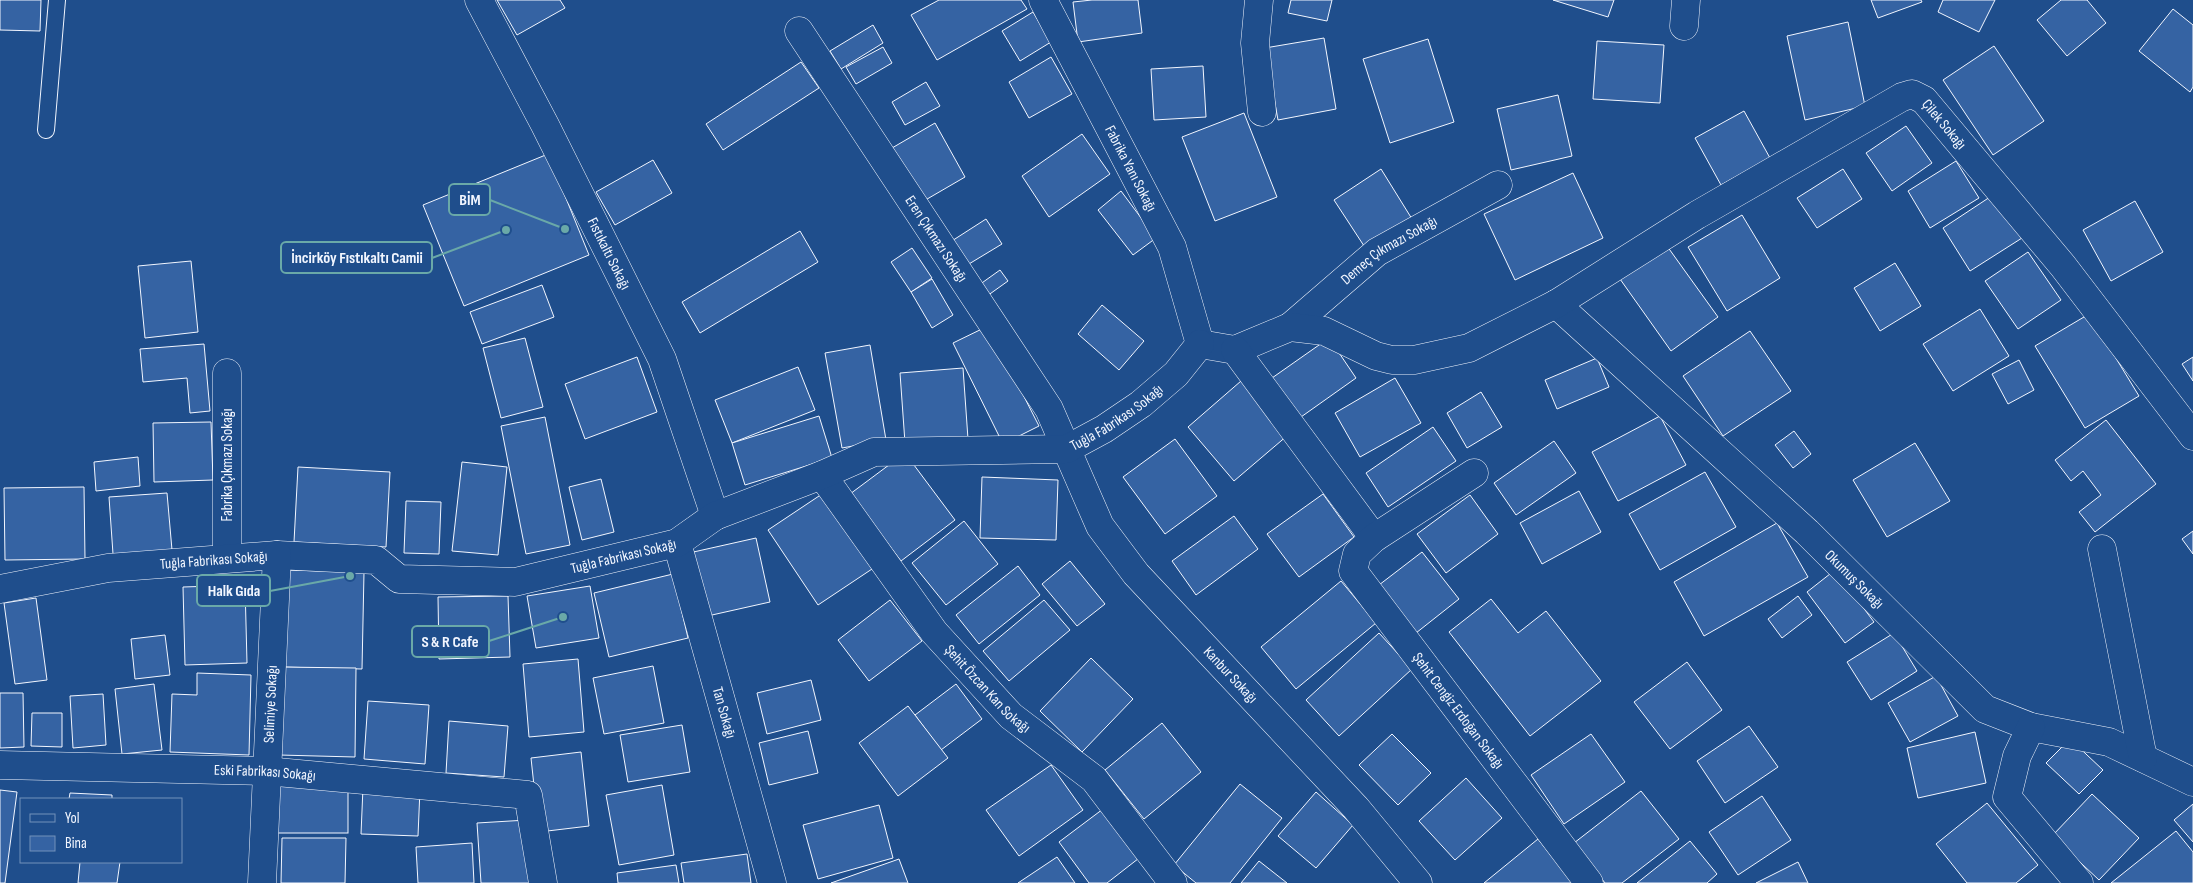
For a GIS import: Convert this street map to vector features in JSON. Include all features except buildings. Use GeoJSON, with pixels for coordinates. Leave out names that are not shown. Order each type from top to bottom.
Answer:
{"type":"FeatureCollection","features":[{"type":"Feature","properties":{"kind":"street","name":"Fıstıkaltı Sokağı"},"geometry":{"type":"LineString","coordinates":[[479,0],[545,125],[662,359],[715,516]]}},
{"type":"Feature","properties":{"kind":"street","name":"Fabrika Yanı Sokağı"},"geometry":{"type":"LineString","coordinates":[[1043,0],[1172,247],[1200,344]]}},
{"type":"Feature","properties":{"kind":"street"},"geometry":{"type":"LineString","coordinates":[[1259,0],[1255,43],[1262,112]]}},
{"type":"Feature","properties":{"kind":"street","name":"Eren Çıkmazı Sokağı"},"geometry":{"type":"LineString","coordinates":[[799,31],[1049,409],[1067,449]]}},
{"type":"Feature","properties":{"kind":"street","name":"Çilek Sokağı"},"geometry":{"type":"LineString","coordinates":[[1556,304],[1697,214],[1894,102],[1912,94],[1924,100],[2063,266],[2193,436]]}},
{"type":"Feature","properties":{"kind":"street","name":"Demeç Çıkmazı Sokağı"},"geometry":{"type":"LineString","coordinates":[[1290,327],[1377,252],[1498,185]]}},
{"type":"Feature","properties":{"kind":"street"},"geometry":{"type":"LineString","coordinates":[[1200,344],[1235,350],[1290,327],[1324,331],[1376,356],[1392,360],[1414,360],[1469,348],[1556,304]]}},
{"type":"Feature","properties":{"kind":"street","name":"Okumuş Sokağı"},"geometry":{"type":"LineString","coordinates":[[1556,304],[1807,532],[1985,710],[2031,727],[2109,742],[2193,782]]}},
{"type":"Feature","properties":{"kind":"street","name":"Tuğla Fabrikası Sokağı"},"geometry":{"type":"LineString","coordinates":[[0,589],[108,568],[277,555],[376,560],[399,579],[515,582],[677,543],[715,516],[822,475],[874,452],[1067,449],[1104,429],[1141,404],[1176,374],[1200,344]]}},
{"type":"Feature","properties":{"kind":"street"},"geometry":{"type":"LineString","coordinates":[[1235,350],[1374,538]]}},
{"type":"Feature","properties":{"kind":"street","name":"Fabrika Çıkmazı Sokağı"},"geometry":{"type":"LineString","coordinates":[[226,373],[227,558]]}},
{"type":"Feature","properties":{"kind":"street","name":"Kanbur Sokağı"},"geometry":{"type":"LineString","coordinates":[[1067,449],[1100,526],[1136,574],[1356,808],[1418,883]]}},
{"type":"Feature","properties":{"kind":"street","name":"Şehit Cengiz Erdoğan Sokağı"},"geometry":{"type":"LineString","coordinates":[[1474,473],[1374,538],[1357,554],[1353,571],[1589,883]]}},
{"type":"Feature","properties":{"kind":"street","name":"Şehit Özcan Kan Sokağı"},"geometry":{"type":"LineString","coordinates":[[822,475],[934,632],[1011,716],[1094,779],[1173,883]]}},
{"type":"Feature","properties":{"kind":"street","name":"Tan Sokağı"},"geometry":{"type":"LineString","coordinates":[[677,543],[772,883]]}},
{"type":"Feature","properties":{"kind":"street"},"geometry":{"type":"LineString","coordinates":[[2102,549],[2142,758]]}},
{"type":"Feature","properties":{"kind":"street","name":"Selimiye Sokağı"},"geometry":{"type":"LineString","coordinates":[[262,883],[277,555]]}},
{"type":"Feature","properties":{"kind":"street"},"geometry":{"type":"LineString","coordinates":[[2031,727],[2016,756],[2007,797],[2079,883]]}},
{"type":"Feature","properties":{"kind":"street","name":"Eski Fabrikası Sokağı"},"geometry":{"type":"LineString","coordinates":[[0,765],[266,771],[528,795],[543,883]]}},
{"type":"Feature","properties":{"kind":"lane"},"geometry":{"type":"LineString","coordinates":[[46,130],[57,0]]}},
{"type":"Feature","properties":{"kind":"place","name":"BİM"},"geometry":{"type":"Point","coordinates":[565,229]}},
{"type":"Feature","properties":{"kind":"place","name":"İncirköy Fıstıkaltı Camii"},"geometry":{"type":"Point","coordinates":[506,230]}},
{"type":"Feature","properties":{"kind":"place","name":"Halk Gıda"},"geometry":{"type":"Point","coordinates":[350,576]}},
{"type":"Feature","properties":{"kind":"place","name":"S & R Cafe"},"geometry":{"type":"Point","coordinates":[563,617]}}]}
